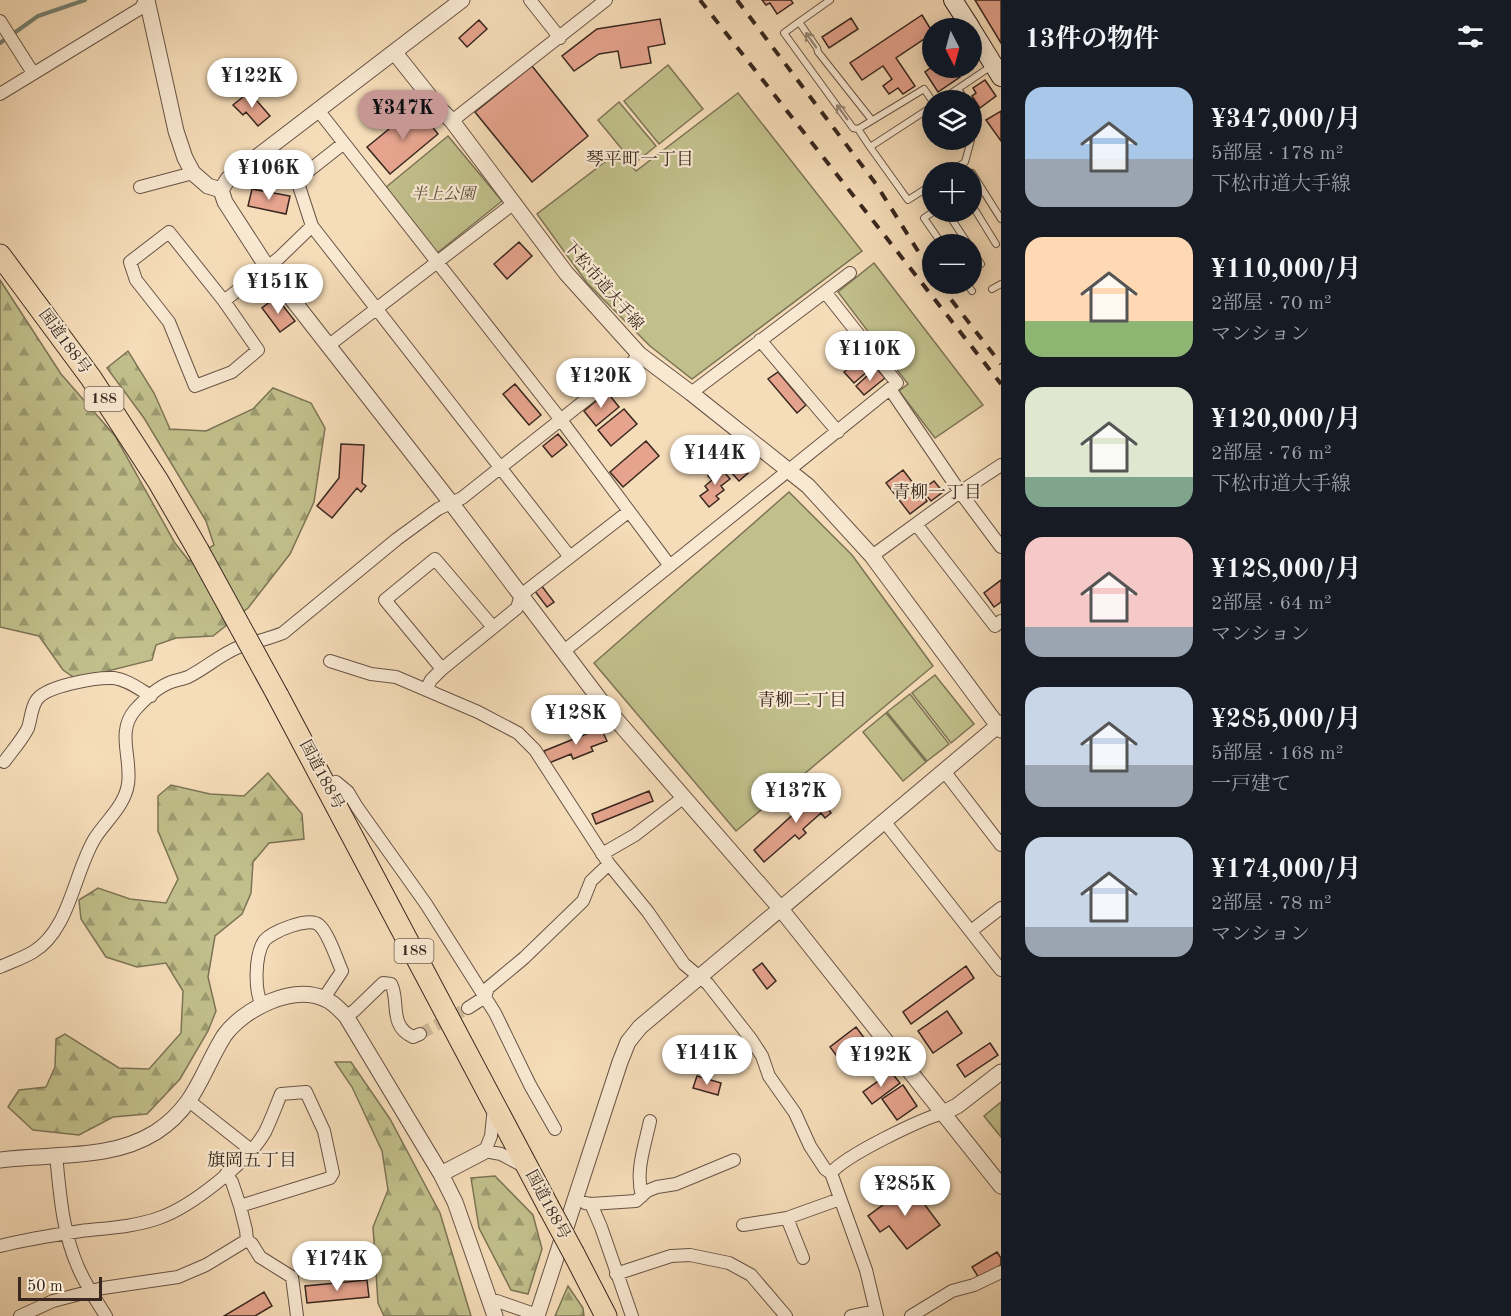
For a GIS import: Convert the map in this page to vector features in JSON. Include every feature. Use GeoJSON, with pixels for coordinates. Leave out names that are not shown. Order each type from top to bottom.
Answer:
{"type":"FeatureCollection","features":[{"type":"Feature","properties":{"kind":"highway","name":"国道188号"},"geometry":{"type":"LineString","coordinates":[[0,255],[91,378],[158,481],[198,550],[326,784],[606,1316]]}},
{"type":"Feature","properties":{"kind":"main road"},"geometry":{"type":"LineString","coordinates":[[953,0],[964,18]]}},
{"type":"Feature","properties":{"kind":"main road"},"geometry":{"type":"LineString","coordinates":[[982,47],[997,71]]}},
{"type":"Feature","properties":{"kind":"street"},"geometry":{"type":"LineString","coordinates":[[0,94],[141,8],[146,0]]}},
{"type":"Feature","properties":{"kind":"street"},"geometry":{"type":"LineString","coordinates":[[146,0],[176,131],[185,158],[193,173],[208,186],[221,190]]}},
{"type":"Feature","properties":{"kind":"street"},"geometry":{"type":"LineString","coordinates":[[221,190],[228,179],[462,0]]}},
{"type":"Feature","properties":{"kind":"street"},"geometry":{"type":"LineString","coordinates":[[530,0],[560,38]]}},
{"type":"Feature","properties":{"kind":"street"},"geometry":{"type":"LineString","coordinates":[[452,121],[606,0]]}},
{"type":"Feature","properties":{"kind":"street"},"geometry":{"type":"LineString","coordinates":[[0,21],[33,73]]}},
{"type":"Feature","properties":{"kind":"street","name":"下松市道大手線"},"geometry":{"type":"LineString","coordinates":[[395,52],[438,107],[452,121],[566,273],[639,354],[808,486],[872,556],[1000,726]]}},
{"type":"Feature","properties":{"kind":"street"},"geometry":{"type":"LineString","coordinates":[[318,110],[561,420],[670,566]]}},
{"type":"Feature","properties":{"kind":"street"},"geometry":{"type":"LineString","coordinates":[[344,143],[297,180],[312,226],[379,309],[570,557]]}},
{"type":"Feature","properties":{"kind":"street"},"geometry":{"type":"LineString","coordinates":[[140,187],[193,173]]}},
{"type":"Feature","properties":{"kind":"street"},"geometry":{"type":"LineString","coordinates":[[221,190],[225,202],[267,267],[452,504],[607,708],[780,908],[1001,1186]]}},
{"type":"Feature","properties":{"kind":"street"},"geometry":{"type":"LineString","coordinates":[[328,346],[514,203]]}},
{"type":"Feature","properties":{"kind":"street"},"geometry":{"type":"LineString","coordinates":[[224,301],[279,258],[312,226]]}},
{"type":"Feature","properties":{"kind":"street"},"geometry":{"type":"LineString","coordinates":[[169,232],[224,301],[258,350],[232,372],[195,386],[169,322],[135,280],[130,262],[169,232]]}},
{"type":"Feature","properties":{"kind":"street"},"geometry":{"type":"LineString","coordinates":[[691,393],[850,273]]}},
{"type":"Feature","properties":{"kind":"street"},"geometry":{"type":"LineString","coordinates":[[564,651],[897,383],[825,292]]}},
{"type":"Feature","properties":{"kind":"street"},"geometry":{"type":"LineString","coordinates":[[760,340],[838,432]]}},
{"type":"Feature","properties":{"kind":"street"},"geometry":{"type":"LineString","coordinates":[[0,967],[35,951],[61,920],[83,859],[120,804],[128,787],[125,733],[128,720],[136,709],[170,682],[185,678],[239,647],[267,640],[283,633],[398,539],[438,509],[452,504],[561,420],[631,364],[639,354]]}},
{"type":"Feature","properties":{"kind":"street"},"geometry":{"type":"LineString","coordinates":[[890,389],[960,492],[1001,547]]}},
{"type":"Feature","properties":{"kind":"street"},"geometry":{"type":"LineString","coordinates":[[872,556],[1001,465]]}},
{"type":"Feature","properties":{"kind":"street"},"geometry":{"type":"LineString","coordinates":[[426,690],[431,680],[442,669],[492,626],[517,608],[521,595],[628,512]]}},
{"type":"Feature","properties":{"kind":"street"},"geometry":{"type":"LineString","coordinates":[[916,524],[995,626],[1001,621]]}},
{"type":"Feature","properties":{"kind":"street"},"geometry":{"type":"LineString","coordinates":[[442,669],[385,600],[435,559],[492,626]]}},
{"type":"Feature","properties":{"kind":"street"},"geometry":{"type":"LineString","coordinates":[[330,661],[371,675],[396,677],[478,712],[518,733],[535,750],[605,859],[648,912],[684,964],[708,984],[762,1056],[770,1076],[795,1113],[810,1146],[825,1169],[831,1173],[866,1270],[876,1313],[851,1316]]}},
{"type":"Feature","properties":{"kind":"street"},"geometry":{"type":"LineString","coordinates":[[4,762],[28,728],[36,701],[49,690],[113,678],[128,682],[151,696]]}},
{"type":"Feature","properties":{"kind":"street"},"geometry":{"type":"LineString","coordinates":[[493,1309],[497,1302],[537,1315],[620,1062],[628,1042],[640,1027],[1000,726]]}},
{"type":"Feature","properties":{"kind":"street"},"geometry":{"type":"LineString","coordinates":[[944,771],[1001,845]]}},
{"type":"Feature","properties":{"kind":"street"},"geometry":{"type":"LineString","coordinates":[[326,784],[336,782],[348,792],[426,904],[495,1013],[530,1085],[555,1129]]}},
{"type":"Feature","properties":{"kind":"street"},"geometry":{"type":"LineString","coordinates":[[468,1008],[485,997],[488,988],[524,958],[583,901],[591,881],[605,859],[684,797]]}},
{"type":"Feature","properties":{"kind":"street"},"geometry":{"type":"LineString","coordinates":[[884,821],[1001,970]]}},
{"type":"Feature","properties":{"kind":"street"},"geometry":{"type":"LineString","coordinates":[[971,931],[1001,908]]}},
{"type":"Feature","properties":{"kind":"street"},"geometry":{"type":"LineString","coordinates":[[262,1005],[258,998],[256,978],[262,946],[266,939],[302,922],[313,921],[321,926],[342,971],[324,998]]}},
{"type":"Feature","properties":{"kind":"street"},"geometry":{"type":"LineString","coordinates":[[346,1016],[383,982],[391,984],[395,991],[395,1015],[407,1034],[413,1037],[420,1034]]}},
{"type":"Feature","properties":{"kind":"street"},"geometry":{"type":"LineString","coordinates":[[0,1160],[96,1152],[117,1149],[136,1142],[176,1116],[189,1101],[225,1035],[243,1017],[262,1005],[287,996],[306,994],[324,998],[346,1016],[441,1174],[459,1212],[493,1309]]}},
{"type":"Feature","properties":{"kind":"street"},"geometry":{"type":"LineString","coordinates":[[831,1173],[835,1168],[863,1151],[928,1117],[957,1106],[1001,1072]]}},
{"type":"Feature","properties":{"kind":"street"},"geometry":{"type":"LineString","coordinates":[[0,1246],[66,1233],[121,1227],[159,1218],[200,1195],[251,1150],[265,1133],[281,1094],[306,1092],[324,1131],[333,1173],[330,1178],[240,1206]]}},
{"type":"Feature","properties":{"kind":"street"},"geometry":{"type":"LineString","coordinates":[[189,1101],[251,1150]]}},
{"type":"Feature","properties":{"kind":"street"},"geometry":{"type":"LineString","coordinates":[[485,1151],[491,1136],[494,1105]]}},
{"type":"Feature","properties":{"kind":"street"},"geometry":{"type":"LineString","coordinates":[[642,1196],[640,1162],[650,1121]]}},
{"type":"Feature","properties":{"kind":"street"},"geometry":{"type":"LineString","coordinates":[[441,1174],[485,1151],[501,1154],[528,1169]]}},
{"type":"Feature","properties":{"kind":"street"},"geometry":{"type":"LineString","coordinates":[[56,1155],[66,1233],[78,1266],[106,1316]]}},
{"type":"Feature","properties":{"kind":"street"},"geometry":{"type":"LineString","coordinates":[[575,1200],[591,1204],[636,1201],[657,1187],[676,1184],[734,1160]]}},
{"type":"Feature","properties":{"kind":"street"},"geometry":{"type":"LineString","coordinates":[[226,1174],[232,1182],[240,1206],[247,1240],[260,1257],[292,1277],[297,1316]]}},
{"type":"Feature","properties":{"kind":"street"},"geometry":{"type":"LineString","coordinates":[[743,1225],[787,1218],[840,1199]]}},
{"type":"Feature","properties":{"kind":"street"},"geometry":{"type":"LineString","coordinates":[[591,1204],[632,1316]]}},
{"type":"Feature","properties":{"kind":"street"},"geometry":{"type":"LineString","coordinates":[[787,1218],[803,1257]]}},
{"type":"Feature","properties":{"kind":"street"},"geometry":{"type":"LineString","coordinates":[[20,1316],[53,1301],[178,1277],[206,1265],[247,1240]]}},
{"type":"Feature","properties":{"kind":"street"},"geometry":{"type":"LineString","coordinates":[[616,1274],[671,1256],[690,1255],[729,1263],[751,1275],[786,1316]]}},
{"type":"Feature","properties":{"kind":"street"},"geometry":{"type":"LineString","coordinates":[[911,1316],[960,1287],[974,1285],[1001,1272]]}},
{"type":"Feature","properties":{"kind":"lane"},"geometry":{"type":"LineString","coordinates":[[830,0],[784,33],[853,128],[858,129],[908,200],[922,191]]}},
{"type":"Feature","properties":{"kind":"lane"},"geometry":{"type":"LineString","coordinates":[[799,22],[818,52],[872,119]]}},
{"type":"Feature","properties":{"kind":"lane"},"geometry":{"type":"LineString","coordinates":[[958,89],[997,71]]}},
{"type":"Feature","properties":{"kind":"lane"},"geometry":{"type":"LineString","coordinates":[[858,129],[922,90]]}},
{"type":"Feature","properties":{"kind":"lane"},"geometry":{"type":"LineString","coordinates":[[870,147],[922,112]]}},
{"type":"Feature","properties":{"kind":"lane"},"geometry":{"type":"LineString","coordinates":[[965,162],[968,150]]}},
{"type":"Feature","properties":{"kind":"lane"},"geometry":{"type":"LineString","coordinates":[[982,189],[1001,219]]}},
{"type":"Feature","properties":{"kind":"lane"},"geometry":{"type":"LineString","coordinates":[[982,221],[996,244]]}},
{"type":"Feature","properties":{"kind":"lane"},"geometry":{"type":"LineString","coordinates":[[992,289],[1001,284]]}},
{"type":"Feature","properties":{"kind":"green space"},"geometry":{"type":"Polygon","coordinates":[[[668,65],[703,109],[659,144],[624,101],[668,65]]]}},
{"type":"Feature","properties":{"kind":"green space"},"geometry":{"type":"Polygon","coordinates":[[[738,93],[862,251],[692,379],[650,346],[587,283],[537,214],[618,152],[636,171],[738,93]]]}},
{"type":"Feature","properties":{"kind":"green space"},"geometry":{"type":"Polygon","coordinates":[[[619,102],[656,146],[634,164],[598,120],[619,102]]]}},
{"type":"Feature","properties":{"kind":"green space","name":"半上公園"},"geometry":{"type":"Polygon","coordinates":[[[448,136],[502,201],[436,254],[385,188],[448,136]]]}},
{"type":"Feature","properties":{"kind":"green space"},"geometry":{"type":"Polygon","coordinates":[[[874,263],[983,405],[935,438],[899,391],[908,384],[838,292],[874,263]]]}},
{"type":"Feature","properties":{"kind":"green space"},"geometry":{"type":"Polygon","coordinates":[[[0,280],[61,374],[115,436],[175,543],[189,561],[214,545],[206,521],[144,418],[107,368],[128,351],[154,393],[170,429],[206,431],[253,409],[273,388],[311,403],[325,428],[314,502],[290,554],[248,608],[213,636],[176,638],[156,645],[152,660],[76,679],[63,670],[39,636],[0,627],[0,280]]]}},
{"type":"Feature","properties":{"kind":"green space"},"geometry":{"type":"Polygon","coordinates":[[[789,492],[852,555],[933,666],[736,831],[594,663],[789,492]]]}},
{"type":"Feature","properties":{"kind":"green space"},"geometry":{"type":"Polygon","coordinates":[[[935,675],[974,724],[951,743],[912,693],[935,675]]]}},
{"type":"Feature","properties":{"kind":"green space"},"geometry":{"type":"Polygon","coordinates":[[[910,694],[949,744],[927,761],[887,712],[910,694]]]}},
{"type":"Feature","properties":{"kind":"green space"},"geometry":{"type":"Polygon","coordinates":[[[886,713],[926,762],[903,781],[863,732],[886,713]]]}},
{"type":"Feature","properties":{"kind":"green space"},"geometry":{"type":"Polygon","coordinates":[[[268,773],[302,814],[304,839],[269,843],[253,862],[251,893],[242,914],[215,936],[208,977],[216,1011],[208,1031],[180,1079],[147,1114],[113,1117],[79,1135],[33,1130],[8,1107],[19,1090],[46,1087],[55,1067],[56,1039],[65,1034],[119,1068],[149,1069],[181,1033],[183,991],[166,963],[137,967],[106,957],[81,919],[79,900],[98,888],[130,899],[166,903],[178,879],[158,831],[158,796],[171,785],[210,794],[244,796],[268,773]]]}},
{"type":"Feature","properties":{"kind":"green space"},"geometry":{"type":"Polygon","coordinates":[[[335,1062],[351,1062],[390,1119],[440,1213],[471,1316],[384,1316],[378,1303],[373,1227],[388,1190],[382,1151],[352,1087],[335,1062]]]}},
{"type":"Feature","properties":{"kind":"green space"},"geometry":{"type":"Polygon","coordinates":[[[1001,1102],[1001,1137],[984,1116],[1001,1102]]]}},
{"type":"Feature","properties":{"kind":"green space"},"geometry":{"type":"Polygon","coordinates":[[[495,1176],[533,1215],[542,1249],[528,1294],[511,1290],[479,1228],[471,1178],[495,1176]]]}},
{"type":"Feature","properties":{"kind":"green space"},"geometry":{"type":"Polygon","coordinates":[[[568,1286],[583,1308],[584,1316],[555,1316],[568,1286]]]}},
{"type":"Feature","properties":{"kind":"building"},"geometry":{"type":"Polygon","coordinates":[[[762,0],[791,0],[793,3],[777,14],[770,3],[766,5],[762,0]]]}},
{"type":"Feature","properties":{"kind":"building"},"geometry":{"type":"Polygon","coordinates":[[[975,0],[1001,0],[1001,43],[975,0]]]}},
{"type":"Feature","properties":{"kind":"building"},"geometry":{"type":"Polygon","coordinates":[[[922,15],[924,18],[922,18],[922,40],[896,58],[915,86],[903,94],[898,88],[889,94],[883,86],[892,79],[883,66],[862,80],[850,63],[922,15]]]}},
{"type":"Feature","properties":{"kind":"building"},"geometry":{"type":"Polygon","coordinates":[[[851,18],[858,29],[829,48],[822,37],[851,18]]]}},
{"type":"Feature","properties":{"kind":"building"},"geometry":{"type":"Polygon","coordinates":[[[660,19],[665,44],[648,47],[651,63],[621,68],[618,51],[599,54],[574,71],[562,56],[597,29],[660,19]]]}},
{"type":"Feature","properties":{"kind":"building"},"geometry":{"type":"Polygon","coordinates":[[[479,20],[487,29],[467,47],[459,38],[479,20]]]}},
{"type":"Feature","properties":{"kind":"building"},"geometry":{"type":"Polygon","coordinates":[[[532,66],[588,136],[532,182],[475,112],[532,66]]]}},
{"type":"Feature","properties":{"kind":"building"},"geometry":{"type":"Polygon","coordinates":[[[929,78],[959,78],[941,90],[937,90],[929,78]]]}},
{"type":"Feature","properties":{"kind":"building"},"geometry":{"type":"Polygon","coordinates":[[[985,80],[996,96],[982,106],[982,90],[973,88],[985,80]]]}},
{"type":"Feature","properties":{"kind":"building"},"geometry":{"type":"Polygon","coordinates":[[[249,92],[270,116],[258,126],[246,112],[243,115],[233,105],[249,92]]]}},
{"type":"Feature","properties":{"kind":"building"},"geometry":{"type":"Polygon","coordinates":[[[416,107],[438,134],[390,174],[367,147],[416,107]]]}},
{"type":"Feature","properties":{"kind":"building"},"geometry":{"type":"Polygon","coordinates":[[[1001,111],[1001,141],[986,120],[1001,111]]]}},
{"type":"Feature","properties":{"kind":"building"},"geometry":{"type":"Polygon","coordinates":[[[252,189],[290,196],[286,214],[248,206],[252,189]]]}},
{"type":"Feature","properties":{"kind":"building"},"geometry":{"type":"Polygon","coordinates":[[[519,242],[532,256],[507,279],[494,264],[519,242]]]}},
{"type":"Feature","properties":{"kind":"building"},"geometry":{"type":"Polygon","coordinates":[[[276,297],[295,321],[280,332],[262,308],[276,297]]]}},
{"type":"Feature","properties":{"kind":"building"},"geometry":{"type":"Polygon","coordinates":[[[859,359],[869,370],[854,383],[844,372],[859,359]]]}},
{"type":"Feature","properties":{"kind":"building"},"geometry":{"type":"Polygon","coordinates":[[[876,368],[885,378],[864,395],[856,386],[876,368]]]}},
{"type":"Feature","properties":{"kind":"building"},"geometry":{"type":"Polygon","coordinates":[[[778,372],[806,405],[797,413],[768,379],[778,372]]]}},
{"type":"Feature","properties":{"kind":"building"},"geometry":{"type":"Polygon","coordinates":[[[515,384],[541,415],[529,425],[503,394],[515,384]]]}},
{"type":"Feature","properties":{"kind":"building"},"geometry":{"type":"Polygon","coordinates":[[[607,392],[619,407],[596,426],[584,411],[607,392]]]}},
{"type":"Feature","properties":{"kind":"building"},"geometry":{"type":"Polygon","coordinates":[[[624,409],[637,424],[611,446],[598,430],[624,409]]]}},
{"type":"Feature","properties":{"kind":"building"},"geometry":{"type":"Polygon","coordinates":[[[558,434],[567,445],[552,457],[543,446],[558,434]]]}},
{"type":"Feature","properties":{"kind":"building"},"geometry":{"type":"Polygon","coordinates":[[[646,441],[659,456],[623,487],[610,472],[646,441]]]}},
{"type":"Feature","properties":{"kind":"building"},"geometry":{"type":"Polygon","coordinates":[[[341,444],[364,445],[362,483],[366,486],[361,492],[357,488],[332,518],[317,506],[339,478],[341,444]]]}},
{"type":"Feature","properties":{"kind":"building"},"geometry":{"type":"Polygon","coordinates":[[[743,452],[753,463],[746,470],[748,473],[739,481],[730,471],[736,464],[733,461],[743,452]]]}},
{"type":"Feature","properties":{"kind":"building"},"geometry":{"type":"Polygon","coordinates":[[[719,466],[730,479],[721,486],[724,490],[716,496],[719,499],[709,507],[700,496],[708,490],[705,486],[712,480],[708,476],[719,466]]]}},
{"type":"Feature","properties":{"kind":"building"},"geometry":{"type":"Polygon","coordinates":[[[903,470],[927,501],[910,514],[886,483],[903,470]]]}},
{"type":"Feature","properties":{"kind":"building"},"geometry":{"type":"Polygon","coordinates":[[[934,481],[943,492],[931,501],[922,490],[934,481]]]}},
{"type":"Feature","properties":{"kind":"building"},"geometry":{"type":"Polygon","coordinates":[[[1001,580],[1001,602],[994,607],[984,593],[1001,580]]]}},
{"type":"Feature","properties":{"kind":"building"},"geometry":{"type":"Polygon","coordinates":[[[541,585],[554,602],[547,607],[534,590],[541,585]]]}},
{"type":"Feature","properties":{"kind":"building"},"geometry":{"type":"Polygon","coordinates":[[[601,728],[607,741],[591,747],[593,751],[573,759],[571,754],[549,763],[544,751],[601,728]]]}},
{"type":"Feature","properties":{"kind":"building"},"geometry":{"type":"Polygon","coordinates":[[[822,788],[835,804],[828,809],[831,813],[825,818],[821,813],[803,829],[806,833],[799,839],[795,835],[764,862],[754,850],[822,788]]]}},
{"type":"Feature","properties":{"kind":"building"},"geometry":{"type":"Polygon","coordinates":[[[649,791],[653,801],[596,824],[592,814],[649,791]]]}},
{"type":"Feature","properties":{"kind":"building"},"geometry":{"type":"Polygon","coordinates":[[[762,963],[776,981],[767,989],[753,970],[762,963]]]}},
{"type":"Feature","properties":{"kind":"building"},"geometry":{"type":"Polygon","coordinates":[[[966,966],[974,978],[911,1024],[903,1012],[966,966]]]}},
{"type":"Feature","properties":{"kind":"building"},"geometry":{"type":"Polygon","coordinates":[[[947,1011],[962,1033],[933,1053],[918,1031],[947,1011]]]}},
{"type":"Feature","properties":{"kind":"building"},"geometry":{"type":"Polygon","coordinates":[[[856,1027],[874,1051],[848,1071],[830,1047],[856,1027]]]}},
{"type":"Feature","properties":{"kind":"building"},"geometry":{"type":"Polygon","coordinates":[[[990,1043],[998,1055],[965,1077],[957,1065],[990,1043]]]}},
{"type":"Feature","properties":{"kind":"building"},"geometry":{"type":"Polygon","coordinates":[[[891,1072],[900,1083],[872,1104],[863,1092],[891,1072]]]}},
{"type":"Feature","properties":{"kind":"building"},"geometry":{"type":"Polygon","coordinates":[[[697,1076],[721,1083],[718,1095],[693,1088],[697,1076]]]}},
{"type":"Feature","properties":{"kind":"building"},"geometry":{"type":"Polygon","coordinates":[[[903,1085],[917,1106],[897,1120],[882,1099],[903,1085]]]}},
{"type":"Feature","properties":{"kind":"building"},"geometry":{"type":"Polygon","coordinates":[[[910,1185],[940,1225],[907,1249],[889,1226],[880,1232],[868,1216],[910,1185]]]}},
{"type":"Feature","properties":{"kind":"building"},"geometry":{"type":"Polygon","coordinates":[[[997,1252],[1001,1258],[1001,1265],[979,1278],[972,1267],[997,1252]]]}},
{"type":"Feature","properties":{"kind":"building"},"geometry":{"type":"Polygon","coordinates":[[[367,1280],[369,1297],[307,1303],[305,1286],[367,1280]]]}},
{"type":"Feature","properties":{"kind":"building"},"geometry":{"type":"Polygon","coordinates":[[[264,1292],[272,1306],[255,1316],[224,1316],[264,1292]]]}},
{"type":"Feature","properties":{"kind":"waterway"},"geometry":{"type":"LineString","coordinates":[[0,43],[38,16],[85,0]]}},
{"type":"Feature","properties":{"kind":"tunnel"},"geometry":{"type":"LineString","coordinates":[[420,1034],[468,1008]]}},
{"type":"Feature","properties":{"kind":"railway"},"geometry":{"type":"LineString","coordinates":[[700,0],[1001,384]]}},
{"type":"Feature","properties":{"kind":"railway"},"geometry":{"type":"LineString","coordinates":[[737,0],[876,184],[922,257]]}},
{"type":"Feature","properties":{"kind":"railway"},"geometry":{"type":"LineString","coordinates":[[947,294],[1001,364]]}},
{"type":"Feature","properties":{"kind":"district","name":"琴平町一丁目"},"geometry":{"type":"Point","coordinates":[640,160]}},
{"type":"Feature","properties":{"kind":"district","name":"青柳一丁目"},"geometry":{"type":"Point","coordinates":[937,493]}},
{"type":"Feature","properties":{"kind":"district","name":"青柳二丁目"},"geometry":{"type":"Point","coordinates":[802,701]}},
{"type":"Feature","properties":{"kind":"district","name":"旗岡五丁目"},"geometry":{"type":"Point","coordinates":[252,1161]}}]}
